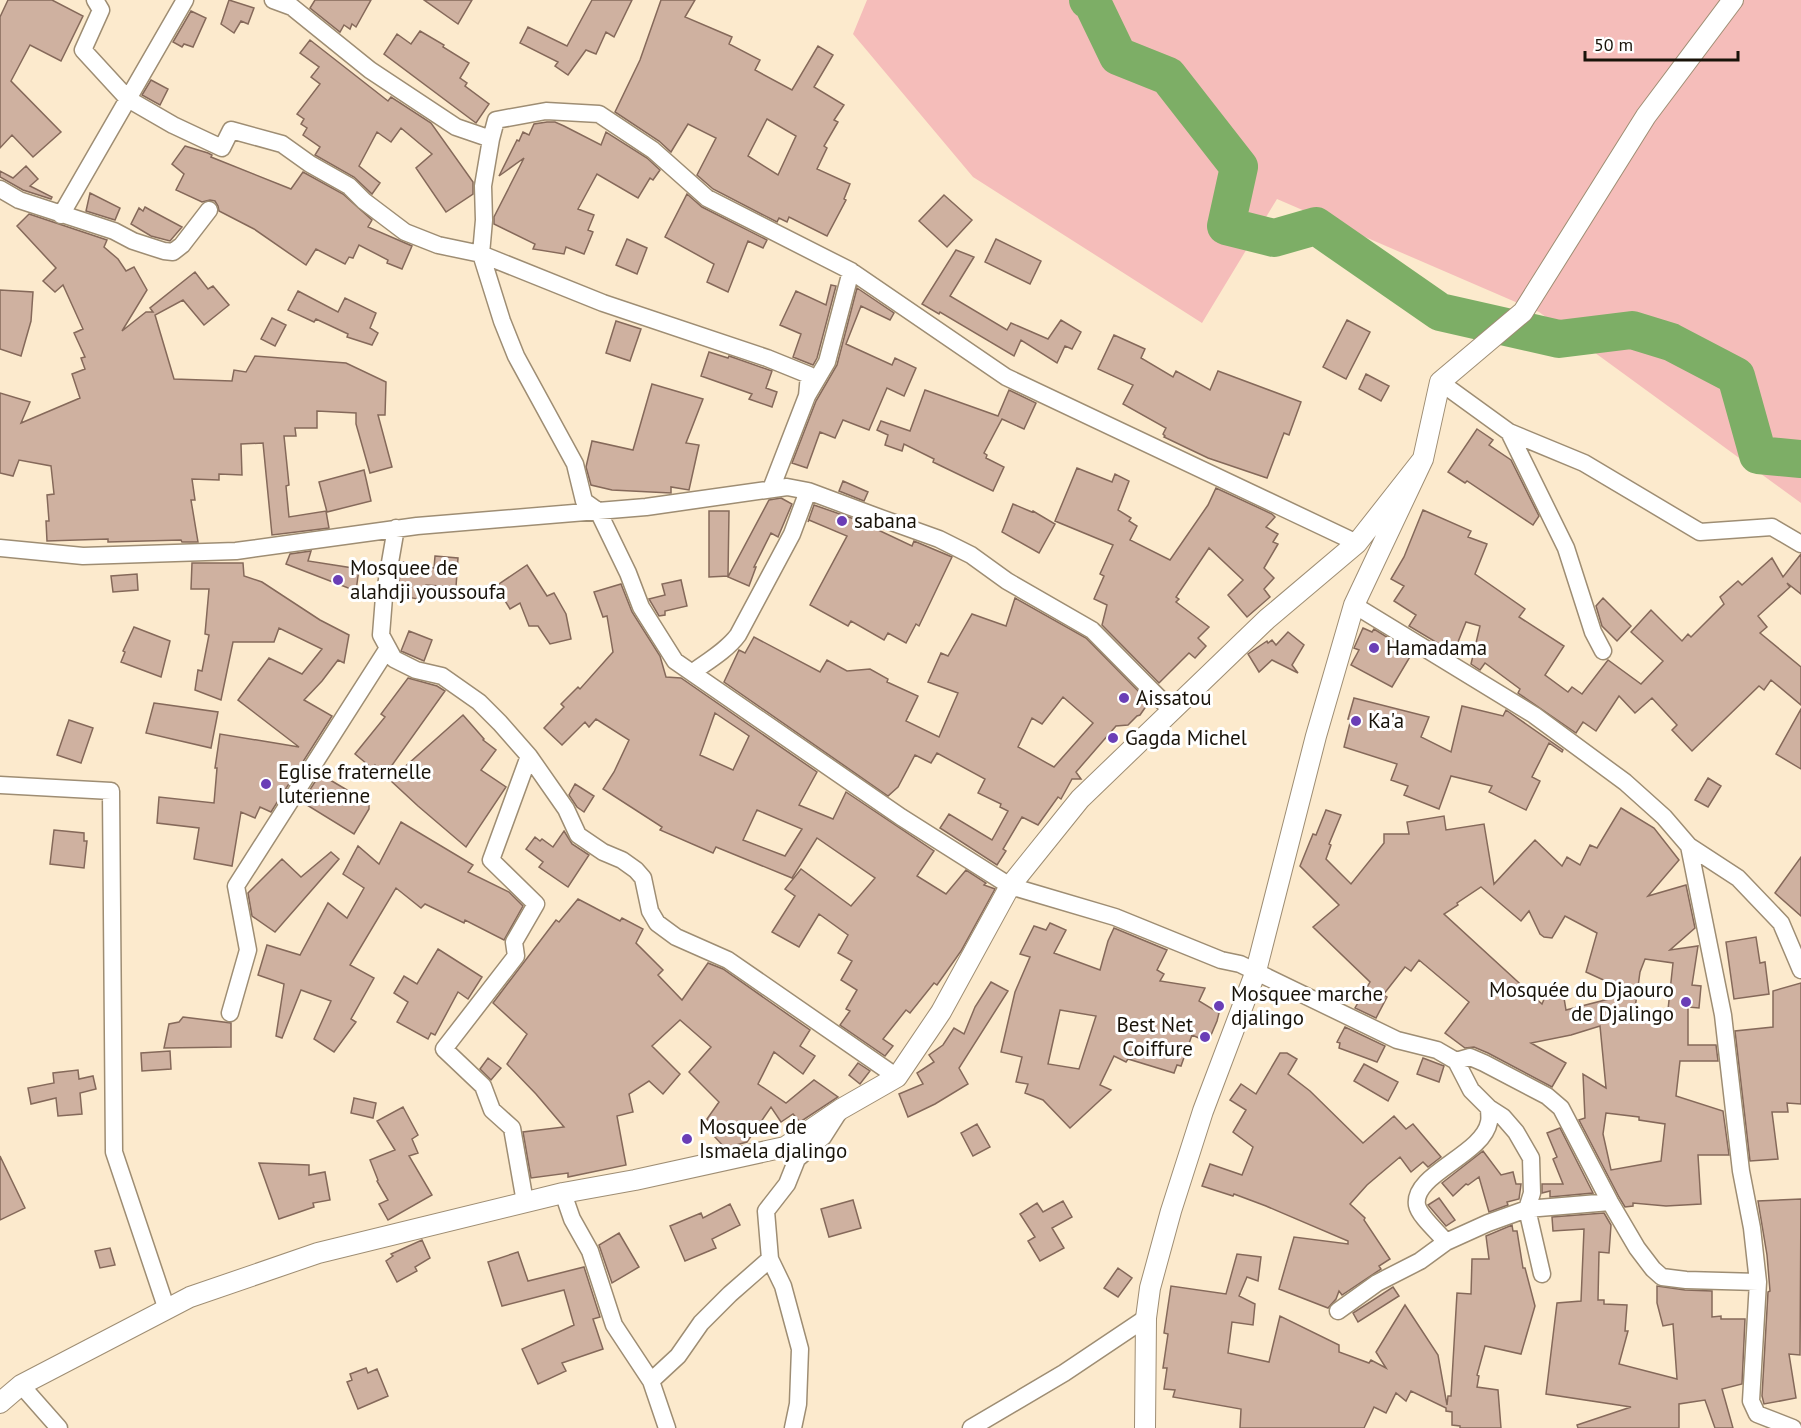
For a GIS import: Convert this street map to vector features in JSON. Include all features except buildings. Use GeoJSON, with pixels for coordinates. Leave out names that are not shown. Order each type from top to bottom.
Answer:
{"type":"FeatureCollection","features":[{"type":"Feature","properties":{"kind":"street"},"geometry":{"type":"LineString","coordinates":[[94,0],[101,10],[83,50],[128,99],[173,125],[222,147],[231,130],[282,144],[310,164],[349,186],[364,201],[405,232],[438,245],[481,254],[603,303],[766,358],[809,375],[807,396]]}},
{"type":"Feature","properties":{"kind":"street"},"geometry":{"type":"LineString","coordinates":[[62,215],[185,0]]}},
{"type":"Feature","properties":{"kind":"street"},"geometry":{"type":"LineString","coordinates":[[273,0],[292,7],[370,70],[456,127],[491,139]]}},
{"type":"Feature","properties":{"kind":"street"},"geometry":{"type":"LineString","coordinates":[[1145,1428],[1146,1318],[1150,1288],[1165,1233],[1199,1122],[1256,971],[1316,735],[1354,605],[1423,459],[1440,382],[1523,312],[1646,116],[1733,0]]}},
{"type":"Feature","properties":{"kind":"street"},"geometry":{"type":"LineString","coordinates":[[1358,543],[1006,377],[851,271],[707,198],[653,150],[599,114],[546,111],[496,120],[483,186],[484,220],[481,254],[502,321],[516,356],[575,464],[584,501],[598,511],[628,573],[640,607],[675,661],[901,817],[1010,886],[1115,917],[1221,960],[1240,964],[1397,1040],[1437,1050],[1456,1061],[1471,1090],[1489,1108],[1503,1117],[1516,1132],[1531,1158],[1532,1193],[1527,1209],[1542,1274]]}},
{"type":"Feature","properties":{"kind":"street"},"geometry":{"type":"LineString","coordinates":[[0,189],[19,200],[114,231],[154,249],[173,252],[182,245],[209,210]]}},
{"type":"Feature","properties":{"kind":"street"},"geometry":{"type":"LineString","coordinates":[[771,489],[807,396],[828,362],[851,271]]}},
{"type":"Feature","properties":{"kind":"street"},"geometry":{"type":"LineString","coordinates":[[1440,382],[1509,432],[1584,463],[1700,532],[1772,527],[1801,544]]}},
{"type":"Feature","properties":{"kind":"street"},"geometry":{"type":"LineString","coordinates":[[1509,432],[1566,549],[1593,632],[1603,651]]}},
{"type":"Feature","properties":{"kind":"street"},"geometry":{"type":"LineString","coordinates":[[0,1403],[21,1385],[190,1297],[318,1253],[563,1193],[635,1180],[785,1147],[842,1109],[897,1077],[941,1012],[1010,886],[1080,799],[1267,620],[1358,543],[1423,459]]}},
{"type":"Feature","properties":{"kind":"street"},"geometry":{"type":"LineString","coordinates":[[0,548],[82,556],[236,551],[396,528],[646,507],[787,488],[808,491],[939,539],[971,555],[1007,581],[1092,630],[1172,711]]}},
{"type":"Feature","properties":{"kind":"street"},"geometry":{"type":"LineString","coordinates":[[693,672],[731,644],[738,635],[788,541],[808,491]]}},
{"type":"Feature","properties":{"kind":"street"},"geometry":{"type":"LineString","coordinates":[[396,528],[384,597],[381,635],[394,659],[416,670],[442,676],[479,702],[500,723],[529,756],[566,808],[578,834],[603,852],[622,860],[643,878],[650,911],[657,923],[676,937],[728,960],[897,1077]]}},
{"type":"Feature","properties":{"kind":"street"},"geometry":{"type":"LineString","coordinates":[[1354,605],[1534,715],[1625,782],[1664,817],[1689,846],[1738,878],[1781,923],[1801,937]]}},
{"type":"Feature","properties":{"kind":"street"},"geometry":{"type":"LineString","coordinates":[[230,1013],[248,950],[236,886],[388,648]]}},
{"type":"Feature","properties":{"kind":"street"},"geometry":{"type":"LineString","coordinates":[[525,1202],[512,1128],[492,1110],[483,1086],[444,1049],[516,956],[514,942],[536,904],[491,860],[529,756]]}},
{"type":"Feature","properties":{"kind":"street"},"geometry":{"type":"LineString","coordinates":[[0,785],[111,791],[114,1152],[167,1310]]}},
{"type":"Feature","properties":{"kind":"street"},"geometry":{"type":"LineString","coordinates":[[1689,846],[1723,1015],[1741,1171],[1752,1228],[1758,1282],[1751,1401],[1757,1414],[1793,1428]]}},
{"type":"Feature","properties":{"kind":"street"},"geometry":{"type":"LineString","coordinates":[[1781,923],[1801,970]]}},
{"type":"Feature","properties":{"kind":"street"},"geometry":{"type":"LineString","coordinates":[[1456,1061],[1470,1058],[1484,1062],[1547,1096],[1561,1108],[1637,1248],[1662,1277],[1758,1282]]}},
{"type":"Feature","properties":{"kind":"street"},"geometry":{"type":"LineString","coordinates":[[1446,1242],[1421,1214],[1417,1205],[1418,1197],[1423,1185],[1464,1155],[1480,1137],[1489,1124],[1489,1108]]}},
{"type":"Feature","properties":{"kind":"street"},"geometry":{"type":"LineString","coordinates":[[793,1428],[798,1404],[801,1349],[783,1286],[770,1259],[766,1211],[787,1184],[797,1158],[823,1137],[842,1109]]}},
{"type":"Feature","properties":{"kind":"street"},"geometry":{"type":"LineString","coordinates":[[563,1193],[572,1219],[590,1251],[614,1325],[651,1381],[667,1428]]}},
{"type":"Feature","properties":{"kind":"street"},"geometry":{"type":"LineString","coordinates":[[1338,1311],[1377,1283],[1420,1261],[1446,1242],[1488,1223],[1527,1209],[1610,1202]]}},
{"type":"Feature","properties":{"kind":"street"},"geometry":{"type":"LineString","coordinates":[[651,1381],[678,1356],[701,1323],[770,1259]]}},
{"type":"Feature","properties":{"kind":"street"},"geometry":{"type":"LineString","coordinates":[[971,1428],[1064,1373],[1146,1318]]}},
{"type":"Feature","properties":{"kind":"street"},"geometry":{"type":"LineString","coordinates":[[21,1385],[59,1428]]}},
{"type":"Feature","properties":{"kind":"shaded area"},"geometry":{"type":"Polygon","coordinates":[[[867,0],[1801,0],[1801,503],[1539,312],[1277,199],[1202,323],[973,177],[853,34],[867,0]]]}},
{"type":"Feature","properties":{"kind":"waterway"},"geometry":{"type":"LineString","coordinates":[[1088,0],[1092,2],[1118,56],[1168,76],[1239,167],[1226,226],[1274,238],[1316,226],[1440,312],[1559,339],[1632,330],[1671,342],[1736,376],[1758,455],[1801,459]]}},
{"type":"Feature","properties":{"kind":"place","name":"sabana"},"geometry":{"type":"Point","coordinates":[842,521]}},
{"type":"Feature","properties":{"kind":"place","name":"Mosquee de alahdji youssoufa"},"geometry":{"type":"Point","coordinates":[338,580]}},
{"type":"Feature","properties":{"kind":"place","name":"Hamadama"},"geometry":{"type":"Point","coordinates":[1374,648]}},
{"type":"Feature","properties":{"kind":"place","name":"Aissatou"},"geometry":{"type":"Point","coordinates":[1124,698]}},
{"type":"Feature","properties":{"kind":"place","name":"Ka'a"},"geometry":{"type":"Point","coordinates":[1356,721]}},
{"type":"Feature","properties":{"kind":"place","name":"Gagda Michel"},"geometry":{"type":"Point","coordinates":[1113,738]}},
{"type":"Feature","properties":{"kind":"place","name":"Eglise fraternelle luterienne"},"geometry":{"type":"Point","coordinates":[266,784]}},
{"type":"Feature","properties":{"kind":"place","name":"Mosquée du Djaouro de Djalingo"},"geometry":{"type":"Point","coordinates":[1686,1002]}},
{"type":"Feature","properties":{"kind":"place","name":"Mosquee marche djalingo"},"geometry":{"type":"Point","coordinates":[1219,1006]}},
{"type":"Feature","properties":{"kind":"place","name":"Best Net Coiffure"},"geometry":{"type":"Point","coordinates":[1205,1037]}},
{"type":"Feature","properties":{"kind":"place","name":"Mosquee de Ismaela djalingo"},"geometry":{"type":"Point","coordinates":[687,1139]}}]}
